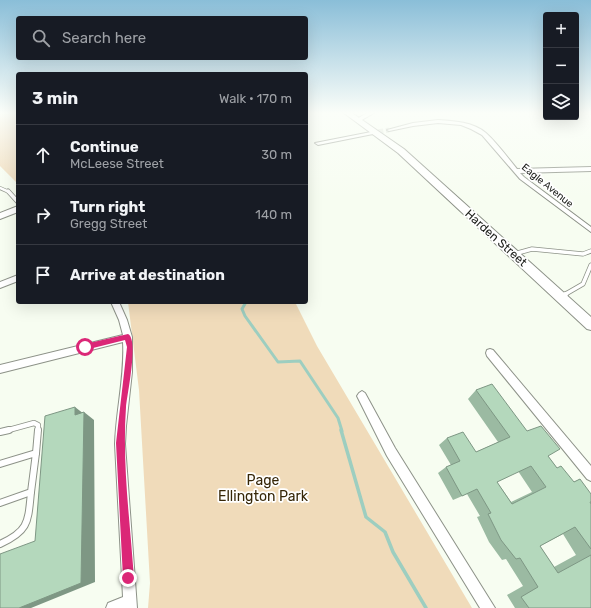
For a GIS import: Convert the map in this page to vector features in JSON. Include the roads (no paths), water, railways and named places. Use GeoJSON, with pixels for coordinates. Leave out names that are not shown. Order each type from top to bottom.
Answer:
{"type":"FeatureCollection","features":[{"type":"Feature","properties":{"kind":"main road","name":"Harden Street"},"geometry":{"type":"LineString","coordinates":[[388,141],[401,151],[591,325]]}},
{"type":"Feature","properties":{"kind":"main road"},"geometry":{"type":"LineString","coordinates":[[0,216],[16,210]]}},
{"type":"Feature","properties":{"kind":"street"},"geometry":{"type":"LineString","coordinates":[[318,143],[326,141]]}},
{"type":"Feature","properties":{"kind":"street","name":"Eagle Avenue"},"geometry":{"type":"LineString","coordinates":[[490,141],[516,171],[591,230]]}},
{"type":"Feature","properties":{"kind":"street"},"geometry":{"type":"LineString","coordinates":[[516,171],[591,169]]}},
{"type":"Feature","properties":{"kind":"street"},"geometry":{"type":"LineString","coordinates":[[0,286],[16,279]]}},
{"type":"Feature","properties":{"kind":"street"},"geometry":{"type":"LineString","coordinates":[[113,608],[130,605],[120,443],[122,406],[130,347],[128,337],[116,304]]}},
{"type":"Feature","properties":{"kind":"street"},"geometry":{"type":"LineString","coordinates":[[0,369],[128,337]]}},
{"type":"Feature","properties":{"kind":"street"},"geometry":{"type":"LineString","coordinates":[[490,353],[591,475]]}},
{"type":"Feature","properties":{"kind":"street"},"geometry":{"type":"LineString","coordinates":[[362,396],[391,452],[488,608]]}},
{"type":"Feature","properties":{"kind":"lane"},"geometry":{"type":"LineString","coordinates":[[0,188],[8,191],[16,200]]}},
{"type":"Feature","properties":{"kind":"lane"},"geometry":{"type":"LineString","coordinates":[[514,254],[532,250],[583,254],[591,251]]}},
{"type":"Feature","properties":{"kind":"lane"},"geometry":{"type":"LineString","coordinates":[[561,297],[583,284],[591,265]]}},
{"type":"Feature","properties":{"kind":"lane"},"geometry":{"type":"LineString","coordinates":[[0,432],[34,423],[38,425],[27,526],[18,537],[0,544]]}},
{"type":"Feature","properties":{"kind":"lane"},"geometry":{"type":"LineString","coordinates":[[0,464],[36,453]]}},
{"type":"Feature","properties":{"kind":"lane"},"geometry":{"type":"LineString","coordinates":[[0,503],[31,492]]}},
{"type":"Feature","properties":{"kind":"waterway"},"geometry":{"type":"LineString","coordinates":[[245,304],[242,309],[245,316],[278,362],[300,361],[338,418],[342,431]]}},
{"type":"Feature","properties":{"kind":"waterway"},"geometry":{"type":"LineString","coordinates":[[341,430],[366,517],[385,532],[393,552],[426,608]]}},
{"type":"Feature","properties":{"kind":"park label","name":"Page Ellington Park"},"geometry":{"type":"Point","coordinates":[263,488]}}]}
